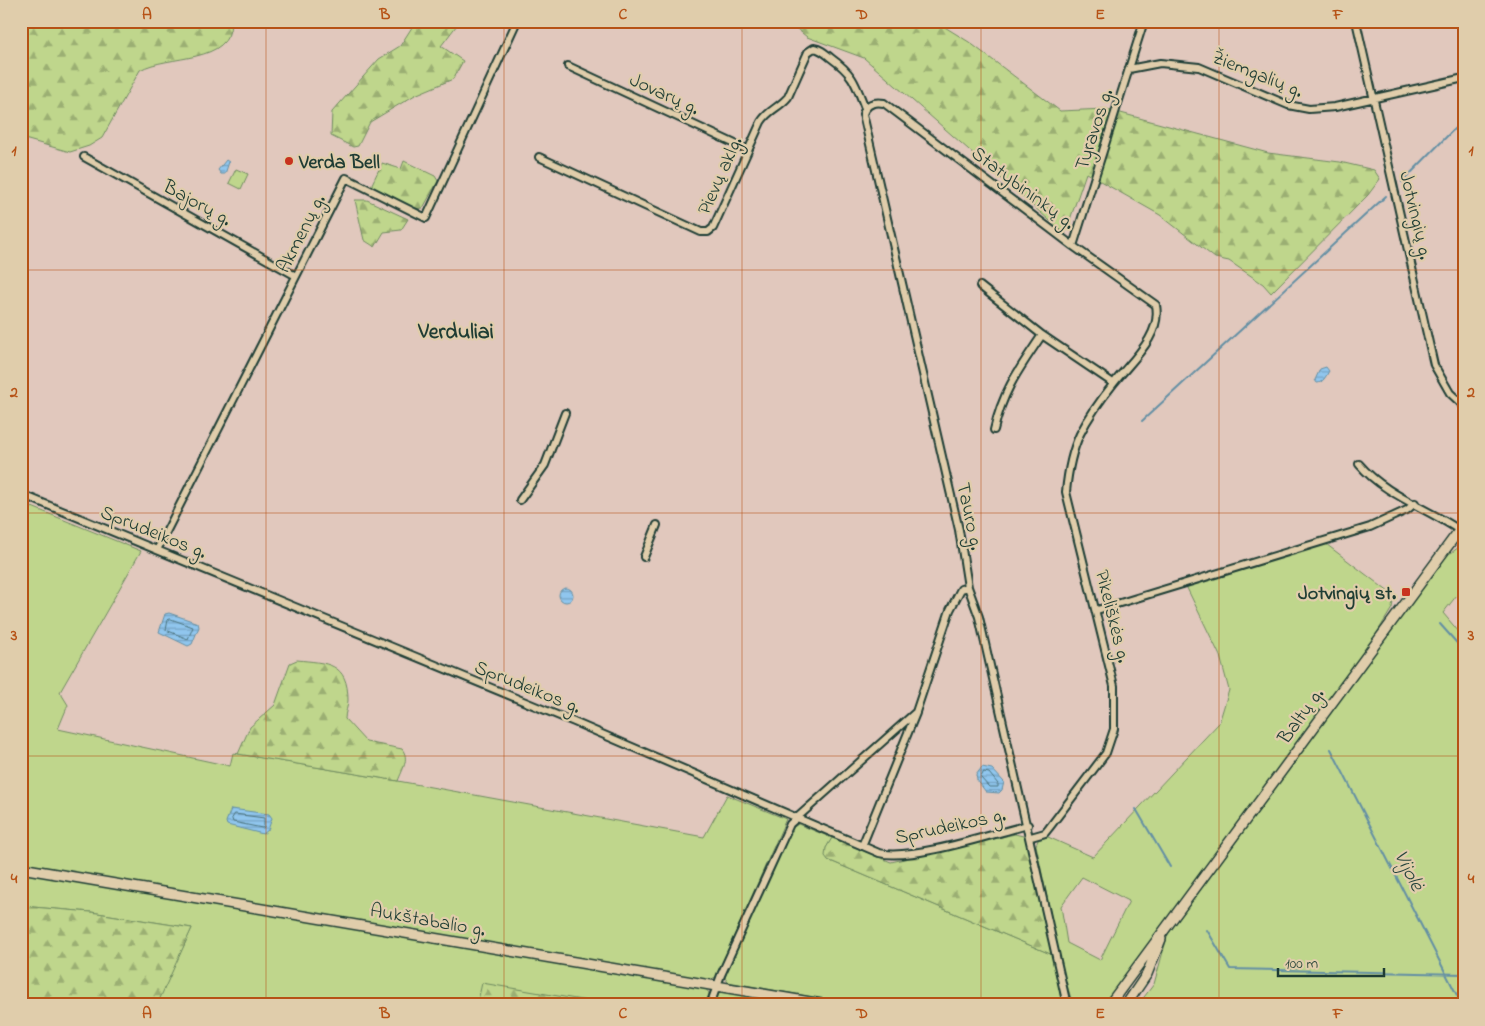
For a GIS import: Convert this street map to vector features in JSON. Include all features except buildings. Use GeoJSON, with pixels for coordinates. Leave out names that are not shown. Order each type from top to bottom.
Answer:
{"type":"FeatureCollection","features":[{"type":"Feature","properties":{"kind":"main road","name":"Baltų g."},"geometry":{"type":"LineString","coordinates":[[1108,1005],[1462,529]]}},
{"type":"Feature","properties":{"kind":"main road","name":"Aukštabalio g."},"geometry":{"type":"LineString","coordinates":[[21,868],[828,1005]]}},
{"type":"Feature","properties":{"kind":"main road","name":"Baltų g."},"geometry":{"type":"LineString","coordinates":[[1126,1005],[1151,967],[1166,928]]}},
{"type":"Feature","properties":{"kind":"street","name":"Akmenų g."},"geometry":{"type":"LineString","coordinates":[[156,550],[346,178],[426,218],[517,21]]}},
{"type":"Feature","properties":{"kind":"street","name":"Tyravos g."},"geometry":{"type":"LineString","coordinates":[[1073,246],[1144,21]]}},
{"type":"Feature","properties":{"kind":"street","name":"Jotvingių g."},"geometry":{"type":"LineString","coordinates":[[1356,21],[1434,365],[1450,393],[1464,406]]}},
{"type":"Feature","properties":{"kind":"street","name":"Pievų aklg."},"geometry":{"type":"LineString","coordinates":[[539,157],[701,232],[708,232],[713,228],[766,113],[788,98],[808,52],[814,48],[820,49],[847,70],[868,105]]}},
{"type":"Feature","properties":{"kind":"street","name":"Žiemgalių g."},"geometry":{"type":"LineString","coordinates":[[1129,69],[1160,63],[1199,66],[1299,108],[1335,107],[1464,78]]}},
{"type":"Feature","properties":{"kind":"street","name":"Jovarų g."},"geometry":{"type":"LineString","coordinates":[[568,66],[748,150]]}},
{"type":"Feature","properties":{"kind":"street","name":"Statybininkų g."},"geometry":{"type":"LineString","coordinates":[[868,105],[884,103],[1073,246],[1156,305]]}},
{"type":"Feature","properties":{"kind":"street","name":"Tauro g."},"geometry":{"type":"LineString","coordinates":[[868,105],[863,114],[959,530],[968,587],[979,617],[1068,1005]]}},
{"type":"Feature","properties":{"kind":"street","name":"Bajorų g."},"geometry":{"type":"LineString","coordinates":[[84,157],[296,276]]}},
{"type":"Feature","properties":{"kind":"street"},"geometry":{"type":"LineString","coordinates":[[980,286],[1042,335],[1113,384]]}},
{"type":"Feature","properties":{"kind":"street","name":"Pikeliškės g."},"geometry":{"type":"LineString","coordinates":[[1031,837],[1045,833],[1049,828],[1106,753],[1114,729],[1114,686],[1097,610],[1066,492],[1068,461],[1081,432],[1113,384],[1144,347],[1156,322],[1156,305]]}},
{"type":"Feature","properties":{"kind":"street"},"geometry":{"type":"LineString","coordinates":[[994,430],[999,407],[1009,385],[1042,335]]}},
{"type":"Feature","properties":{"kind":"street"},"geometry":{"type":"LineString","coordinates":[[520,500],[545,465],[565,413]]}},
{"type":"Feature","properties":{"kind":"street"},"geometry":{"type":"LineString","coordinates":[[1359,464],[1366,472],[1393,492],[1462,529]]}},
{"type":"Feature","properties":{"kind":"street","name":"Sprudeikos g."},"geometry":{"type":"LineString","coordinates":[[21,494],[574,722],[862,846],[892,856],[919,852],[1028,825]]}},
{"type":"Feature","properties":{"kind":"street"},"geometry":{"type":"LineString","coordinates":[[1097,610],[1370,527],[1408,510],[1415,503]]}},
{"type":"Feature","properties":{"kind":"street"},"geometry":{"type":"LineString","coordinates":[[644,557],[657,525]]}},
{"type":"Feature","properties":{"kind":"street"},"geometry":{"type":"LineString","coordinates":[[862,846],[916,712],[950,610],[961,589],[968,587]]}},
{"type":"Feature","properties":{"kind":"street"},"geometry":{"type":"LineString","coordinates":[[710,1005],[716,986],[790,824],[916,712]]}},
{"type":"Feature","properties":{"kind":"green space"},"geometry":{"type":"Polygon","coordinates":[[[21,21],[231,21],[229,35],[221,45],[210,52],[152,65],[140,70],[102,138],[89,146],[70,152],[21,138],[21,21]]]}},
{"type":"Feature","properties":{"kind":"green space"},"geometry":{"type":"Polygon","coordinates":[[[416,21],[460,21],[441,46],[463,61],[453,79],[415,95],[370,122],[358,146],[353,147],[331,136],[332,112],[379,59],[400,46],[416,21]]]}},
{"type":"Feature","properties":{"kind":"green space"},"geometry":{"type":"Polygon","coordinates":[[[787,21],[935,21],[969,42],[1060,111],[1106,109],[1268,153],[1340,162],[1374,170],[1380,179],[1368,195],[1271,293],[1263,284],[1229,261],[1215,258],[1160,215],[1086,173],[1065,234],[864,58],[807,37],[787,21]]]}},
{"type":"Feature","properties":{"kind":"green space"},"geometry":{"type":"Polygon","coordinates":[[[404,161],[435,176],[438,181],[423,208],[415,209],[371,186],[382,163],[401,169],[404,161]]]}},
{"type":"Feature","properties":{"kind":"green space"},"geometry":{"type":"Polygon","coordinates":[[[236,169],[248,174],[241,189],[229,183],[236,169]]]}},
{"type":"Feature","properties":{"kind":"green space"},"geometry":{"type":"Polygon","coordinates":[[[355,200],[367,200],[408,219],[401,230],[384,232],[375,247],[364,240],[355,200]]]}},
{"type":"Feature","properties":{"kind":"green space"},"geometry":{"type":"Polygon","coordinates":[[[32,507],[141,551],[60,692],[68,705],[58,729],[230,766],[233,753],[704,837],[727,795],[786,819],[716,977],[709,980],[21,863],[21,526],[32,507]]]}},
{"type":"Feature","properties":{"kind":"green space"},"geometry":{"type":"Polygon","coordinates":[[[1326,544],[1394,596],[1392,608],[1375,636],[1104,1005],[1073,1005],[1062,969],[1036,845],[1038,840],[1048,837],[1093,857],[1219,723],[1229,690],[1220,656],[1186,586],[1326,544]],[[1082,877],[1061,906],[1067,943],[1100,960],[1129,901],[1082,877]]]}},
{"type":"Feature","properties":{"kind":"green space"},"geometry":{"type":"Polygon","coordinates":[[[1459,547],[1464,550],[1464,586],[1443,613],[1464,638],[1464,1005],[1396,1005],[1388,1001],[1372,1005],[1138,1005],[1154,984],[1168,934],[1449,552],[1451,553],[1459,547]]]}},
{"type":"Feature","properties":{"kind":"green space"},"geometry":{"type":"Polygon","coordinates":[[[297,660],[326,664],[340,671],[347,687],[348,703],[345,719],[366,742],[402,749],[405,761],[398,781],[238,754],[250,727],[275,705],[290,663],[297,660]]]}},
{"type":"Feature","properties":{"kind":"green space"},"geometry":{"type":"Polygon","coordinates":[[[798,824],[832,838],[826,848],[828,860],[1053,955],[1062,1005],[857,1005],[728,982],[725,978],[727,971],[791,829],[798,824]]]}},
{"type":"Feature","properties":{"kind":"green space"},"geometry":{"type":"Polygon","coordinates":[[[1015,834],[1027,837],[1053,955],[828,860],[825,856],[826,848],[832,838],[891,862],[1015,834]]]}},
{"type":"Feature","properties":{"kind":"green space"},"geometry":{"type":"Polygon","coordinates":[[[21,872],[705,988],[709,993],[706,1005],[609,1005],[483,984],[477,1005],[163,1005],[157,1003],[192,928],[91,912],[21,906],[21,872]]]}},
{"type":"Feature","properties":{"kind":"green space"},"geometry":{"type":"Polygon","coordinates":[[[21,906],[91,912],[192,928],[157,1005],[21,1005],[21,906]]]}},
{"type":"Feature","properties":{"kind":"green space"},"geometry":{"type":"Polygon","coordinates":[[[482,983],[605,1004],[477,1005],[482,983]]]}},
{"type":"Feature","properties":{"kind":"green space"},"geometry":{"type":"Polygon","coordinates":[[[722,991],[802,1005],[713,1005],[718,994],[722,991]]]}},
{"type":"Feature","properties":{"kind":"water"},"geometry":{"type":"Polygon","coordinates":[[[226,160],[229,162],[225,174],[221,174],[218,170],[226,160]]]}},
{"type":"Feature","properties":{"kind":"water"},"geometry":{"type":"Polygon","coordinates":[[[1326,367],[1329,371],[1323,381],[1317,383],[1315,380],[1320,369],[1326,367]]]}},
{"type":"Feature","properties":{"kind":"water"},"geometry":{"type":"Polygon","coordinates":[[[566,588],[571,590],[573,595],[571,600],[566,602],[561,600],[559,595],[561,590],[566,588]]]}},
{"type":"Feature","properties":{"kind":"water"},"geometry":{"type":"Polygon","coordinates":[[[169,613],[198,623],[199,627],[192,644],[188,646],[159,632],[165,614],[169,613]]]}},
{"type":"Feature","properties":{"kind":"water"},"geometry":{"type":"Polygon","coordinates":[[[982,767],[992,769],[1004,782],[999,793],[986,792],[977,780],[976,775],[982,767]]]}},
{"type":"Feature","properties":{"kind":"water"},"geometry":{"type":"Polygon","coordinates":[[[231,809],[269,814],[272,818],[268,830],[263,834],[227,825],[226,822],[231,809]]]}},
{"type":"Feature","properties":{"kind":"waterway"},"geometry":{"type":"LineString","coordinates":[[1402,182],[1464,119]]}},
{"type":"Feature","properties":{"kind":"waterway"},"geometry":{"type":"LineString","coordinates":[[1142,421],[1386,196]]}},
{"type":"Feature","properties":{"kind":"waterway"},"geometry":{"type":"LineString","coordinates":[[1440,624],[1464,651]]}},
{"type":"Feature","properties":{"kind":"waterway","name":"Vijolė"},"geometry":{"type":"LineString","coordinates":[[1331,749],[1462,1005]]}},
{"type":"Feature","properties":{"kind":"waterway"},"geometry":{"type":"LineString","coordinates":[[1136,809],[1170,867]]}},
{"type":"Feature","properties":{"kind":"waterway"},"geometry":{"type":"LineString","coordinates":[[1207,930],[1230,969],[1464,974]]}},
{"type":"Feature","properties":{"kind":"place","name":"Verda Bell"},"geometry":{"type":"Point","coordinates":[289,161]}},
{"type":"Feature","properties":{"kind":"place","name":"Jotvingių st."},"geometry":{"type":"Point","coordinates":[1406,592]}},
{"type":"Feature","properties":{"kind":"district","name":"Verduliai"},"geometry":{"type":"Point","coordinates":[456,330]}}]}
